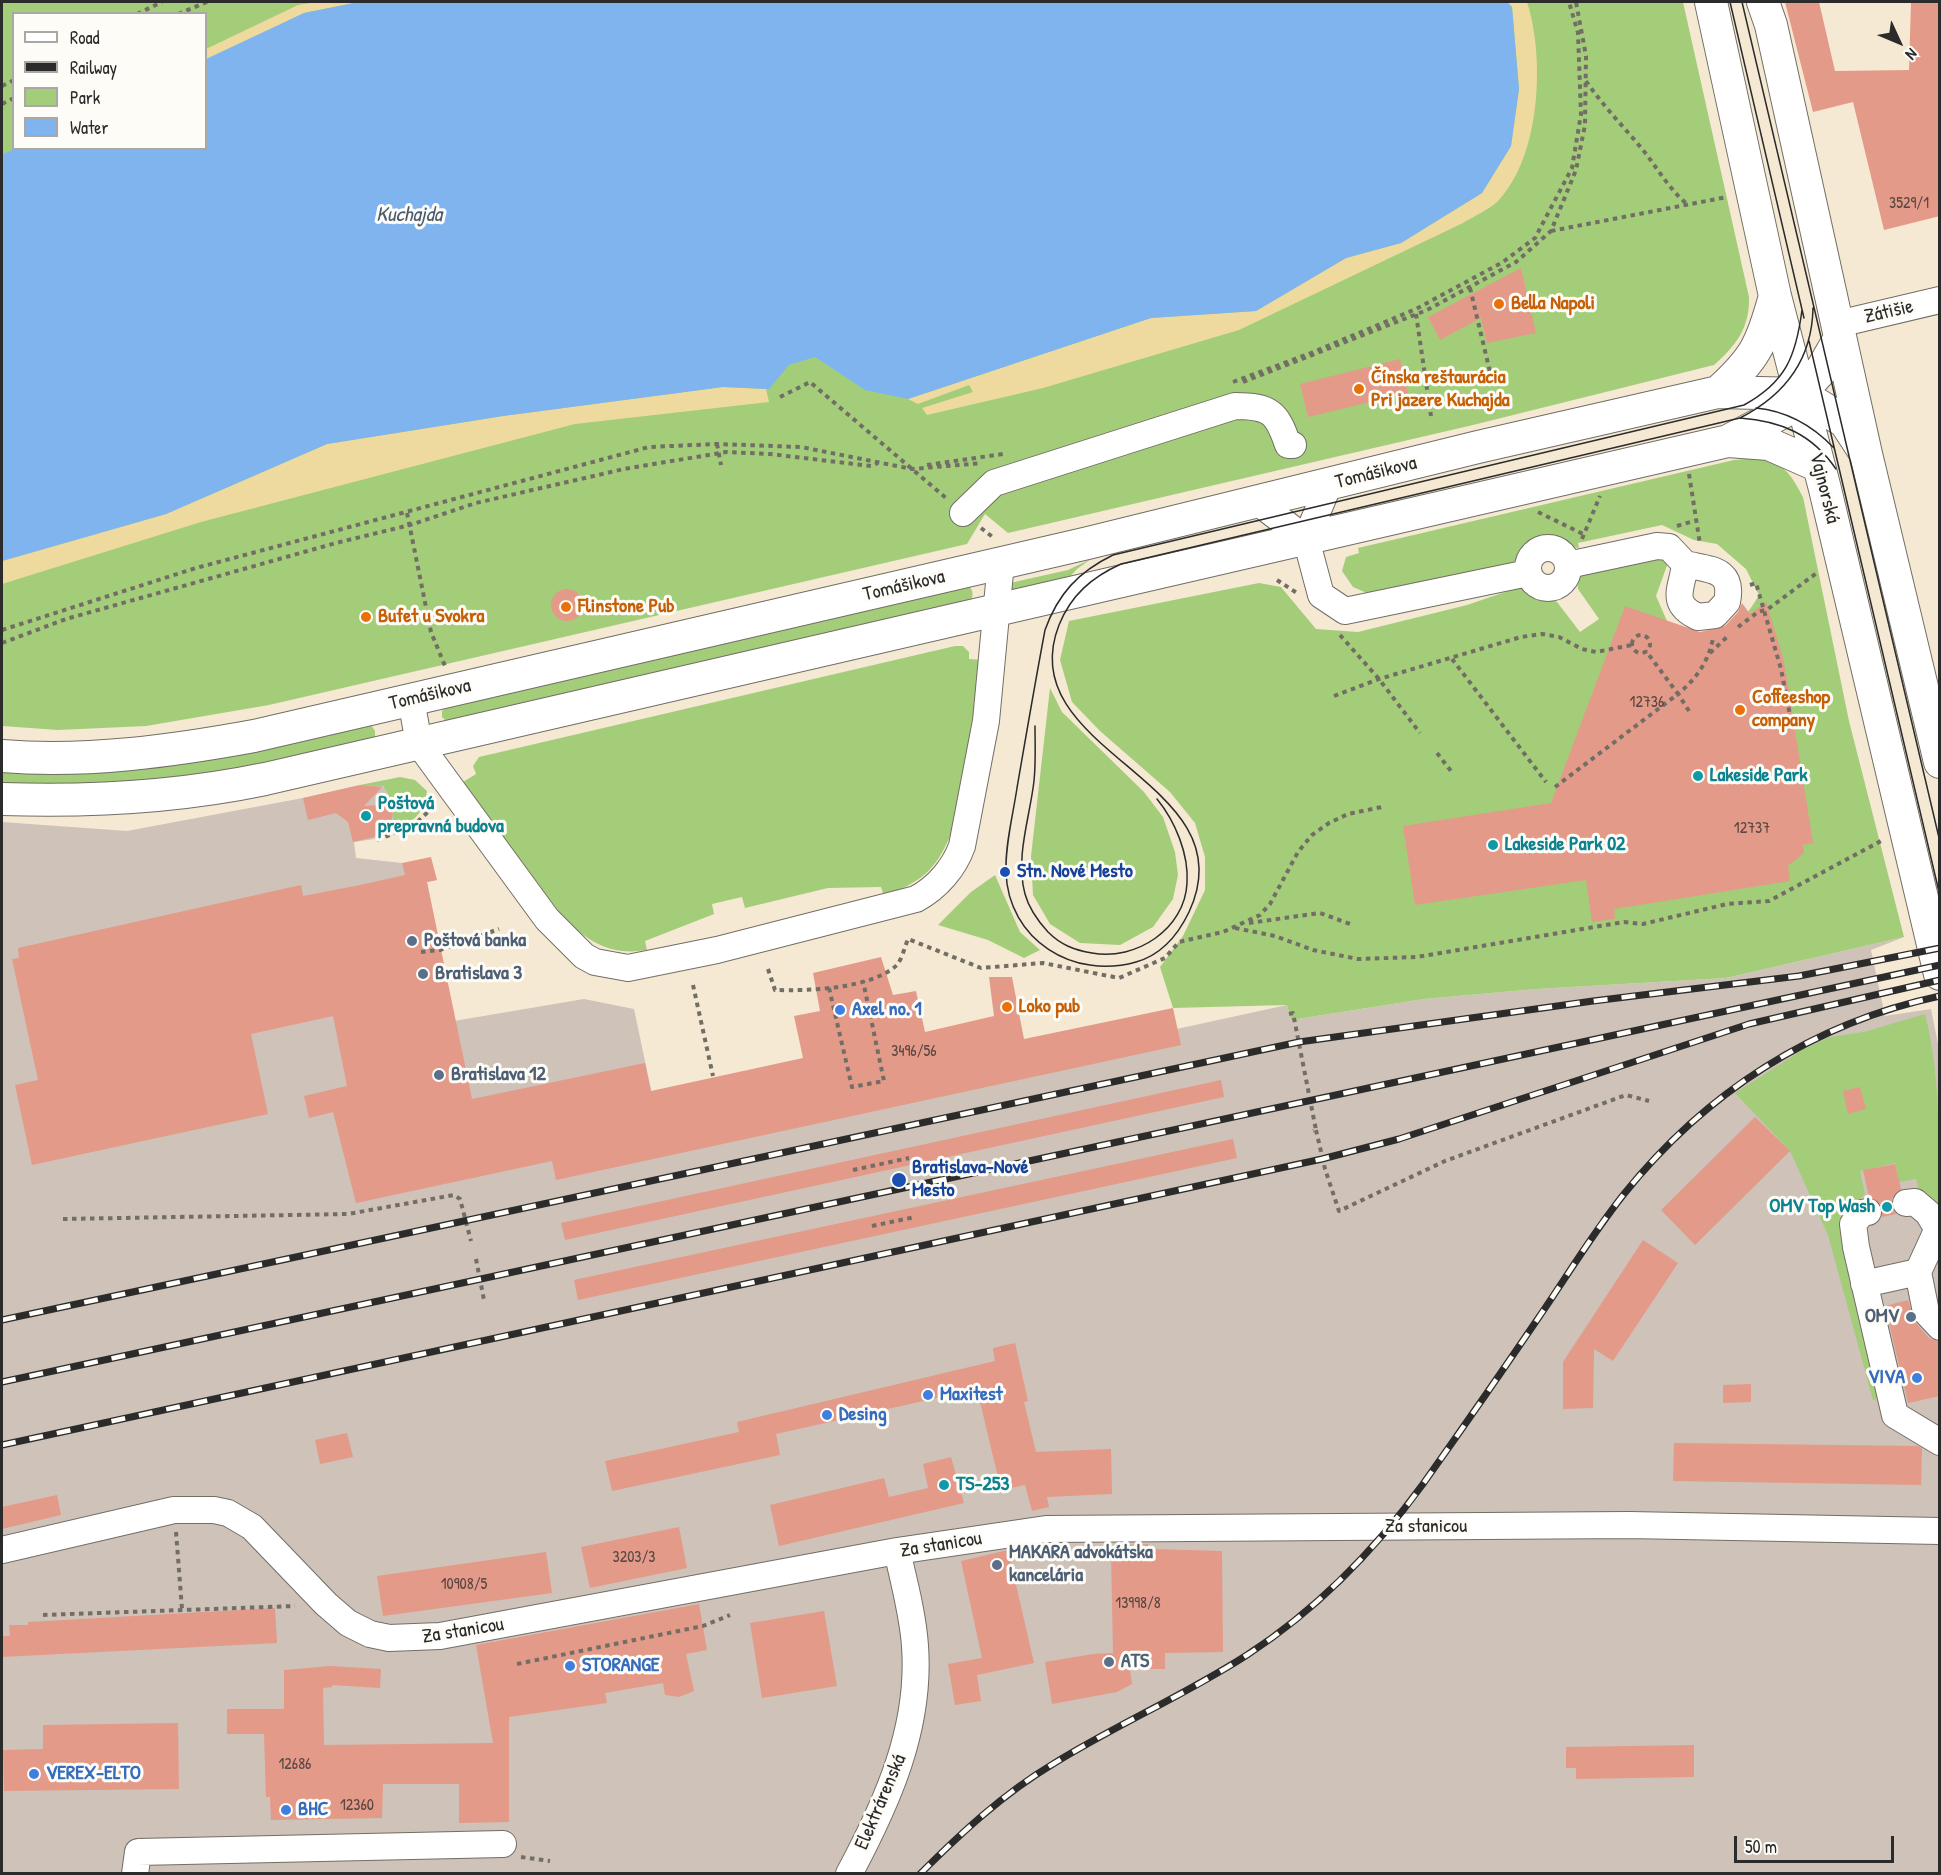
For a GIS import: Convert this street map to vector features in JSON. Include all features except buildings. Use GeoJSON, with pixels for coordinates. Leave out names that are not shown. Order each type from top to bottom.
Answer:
{"type":"FeatureCollection","features":[{"type":"Feature","properties":{"kind":"main road","name":"Vajnorská"},"geometry":{"type":"LineString","coordinates":[[1711,2],[1776,296],[1819,466],[1940,974]]}},
{"type":"Feature","properties":{"kind":"main road"},"geometry":{"type":"LineString","coordinates":[[1763,2],[1776,48],[1866,454],[1940,762]]}},
{"type":"Feature","properties":{"kind":"main road"},"geometry":{"type":"LineString","coordinates":[[1718,392],[1749,363],[1755,354],[1766,331],[1776,296]]}},
{"type":"Feature","properties":{"kind":"main road"},"geometry":{"type":"LineString","coordinates":[[2,800],[94,800],[192,792],[265,779],[996,608],[1728,441],[1783,412],[1831,357],[1839,331]]}},
{"type":"Feature","properties":{"kind":"main road","name":"Tomášikova"},"geometry":{"type":"LineString","coordinates":[[2,756],[70,757],[178,748],[254,736],[1000,552],[1256,501],[1718,392],[1801,394]]}},
{"type":"Feature","properties":{"kind":"main road"},"geometry":{"type":"LineString","coordinates":[[1801,394],[1845,422],[1866,454]]}},
{"type":"Feature","properties":{"kind":"main road"},"geometry":{"type":"LineString","coordinates":[[1728,441],[1769,444],[1819,466]]}},
{"type":"Feature","properties":{"kind":"street","name":"Zátišie"},"geometry":{"type":"LineString","coordinates":[[1839,331],[1940,300]]}},
{"type":"Feature","properties":{"kind":"street"},"geometry":{"type":"LineString","coordinates":[[963,513],[994,483],[1235,406],[1258,406],[1280,420],[1288,445],[1293,445]]}},
{"type":"Feature","properties":{"kind":"street"},"geometry":{"type":"LineString","coordinates":[[1306,539],[1329,484]]}},
{"type":"Feature","properties":{"kind":"street"},"geometry":{"type":"LineString","coordinates":[[1256,501],[1306,539],[1322,595],[1345,611],[1528,573],[1538,585],[1552,588],[1565,579],[1568,565],[1657,546],[1669,547],[1693,557]]}},
{"type":"Feature","properties":{"kind":"street"},"geometry":{"type":"LineString","coordinates":[[411,699],[419,744],[547,919],[584,956],[604,964],[628,968],[717,950],[916,898],[943,877],[962,846],[976,785],[986,721],[1000,552]]}},
{"type":"Feature","properties":{"kind":"street"},"geometry":{"type":"LineString","coordinates":[[1906,1203],[1915,1202],[1938,1226],[1918,1272],[1926,1312],[1940,1327]]}},
{"type":"Feature","properties":{"kind":"street"},"geometry":{"type":"LineString","coordinates":[[1868,1212],[1862,1213],[1853,1224],[1864,1284],[1895,1415],[1940,1442]]}},
{"type":"Feature","properties":{"kind":"street"},"geometry":{"type":"LineString","coordinates":[[1864,1284],[1918,1272]]}},
{"type":"Feature","properties":{"kind":"street","name":"Za stanicou"},"geometry":{"type":"LineString","coordinates":[[2,1550],[174,1510],[214,1510],[228,1513],[245,1522],[326,1604],[348,1623],[370,1634],[412,1639],[440,1636],[897,1551],[1046,1529],[1629,1525],[1940,1531]]}},
{"type":"Feature","properties":{"kind":"street","name":"Elektrárenská"},"geometry":{"type":"LineString","coordinates":[[849,1874],[899,1769],[910,1715],[915,1644],[897,1551]]}},
{"type":"Feature","properties":{"kind":"street"},"geometry":{"type":"LineString","coordinates":[[135,1874],[138,1852],[268,1855],[503,1844]]}},
{"type":"Feature","properties":{"kind":"path"},"geometry":{"type":"LineString","coordinates":[[140,12],[162,2]]}},
{"type":"Feature","properties":{"kind":"path"},"geometry":{"type":"LineString","coordinates":[[183,12],[207,2]]}},
{"type":"Feature","properties":{"kind":"path"},"geometry":{"type":"LineString","coordinates":[[1225,385],[1311,353],[1416,309],[1503,262],[1535,238],[1572,168],[1581,114],[1578,33],[1569,2]]}},
{"type":"Feature","properties":{"kind":"path"},"geometry":{"type":"LineString","coordinates":[[1233,385],[1416,314],[1470,288],[1516,262],[1551,231],[1576,170],[1585,125],[1586,56],[1576,2]]}},
{"type":"Feature","properties":{"kind":"path"},"geometry":{"type":"LineString","coordinates":[[1586,80],[1604,107],[1656,167],[1670,190],[1687,204]]}},
{"type":"Feature","properties":{"kind":"path"},"geometry":{"type":"LineString","coordinates":[[1551,231],[1734,195]]}},
{"type":"Feature","properties":{"kind":"path"},"geometry":{"type":"LineString","coordinates":[[1470,288],[1491,376]]}},
{"type":"Feature","properties":{"kind":"path"},"geometry":{"type":"LineString","coordinates":[[1416,314],[1431,416]]}},
{"type":"Feature","properties":{"kind":"path"},"geometry":{"type":"LineString","coordinates":[[780,397],[810,382],[963,513],[1000,552]]}},
{"type":"Feature","properties":{"kind":"path"},"geometry":{"type":"LineString","coordinates":[[2,630],[196,568],[649,447],[717,444],[801,447],[912,469],[973,465],[1004,459]]}},
{"type":"Feature","properties":{"kind":"path"},"geometry":{"type":"LineString","coordinates":[[717,444],[721,465]]}},
{"type":"Feature","properties":{"kind":"path"},"geometry":{"type":"LineString","coordinates":[[2,643],[66,619],[336,543],[410,525],[476,503],[624,469],[672,463],[719,452],[770,454],[871,466],[879,462]]}},
{"type":"Feature","properties":{"kind":"path"},"geometry":{"type":"LineString","coordinates":[[912,469],[1008,453]]}},
{"type":"Feature","properties":{"kind":"path"},"geometry":{"type":"LineString","coordinates":[[1688,468],[1697,520],[1693,557]]}},
{"type":"Feature","properties":{"kind":"path"},"geometry":{"type":"LineString","coordinates":[[1535,510],[1583,534]]}},
{"type":"Feature","properties":{"kind":"path"},"geometry":{"type":"LineString","coordinates":[[407,513],[430,632],[448,672]]}},
{"type":"Feature","properties":{"kind":"path"},"geometry":{"type":"LineString","coordinates":[[1676,526],[1697,520]]}},
{"type":"Feature","properties":{"kind":"path"},"geometry":{"type":"LineString","coordinates":[[1555,787],[1692,682],[1710,653],[1758,612],[1768,609],[1826,566]]}},
{"type":"Feature","properties":{"kind":"path"},"geometry":{"type":"LineString","coordinates":[[1746,586],[1756,583],[1781,669],[1790,715]]}},
{"type":"Feature","properties":{"kind":"path"},"geometry":{"type":"LineString","coordinates":[[1334,696],[1379,679],[1452,659],[1492,644],[1542,634],[1559,637],[1582,649],[1596,652],[1632,645]]}},
{"type":"Feature","properties":{"kind":"path"},"geometry":{"type":"LineString","coordinates":[[1710,653],[1714,634]]}},
{"type":"Feature","properties":{"kind":"path"},"geometry":{"type":"LineString","coordinates":[[1632,645],[1635,637],[1643,635],[1649,641],[1646,651]]}},
{"type":"Feature","properties":{"kind":"path"},"geometry":{"type":"LineString","coordinates":[[1632,645],[1637,652],[1646,651]]}},
{"type":"Feature","properties":{"kind":"path"},"geometry":{"type":"LineString","coordinates":[[1646,651],[1689,711]]}},
{"type":"Feature","properties":{"kind":"path"},"geometry":{"type":"LineString","coordinates":[[1452,659],[1546,782]]}},
{"type":"Feature","properties":{"kind":"path"},"geometry":{"type":"LineString","coordinates":[[1379,679],[1420,733]]}},
{"type":"Feature","properties":{"kind":"path"},"geometry":{"type":"LineString","coordinates":[[1437,753],[1451,771]]}},
{"type":"Feature","properties":{"kind":"path"},"geometry":{"type":"LineString","coordinates":[[768,969],[775,990],[816,991],[863,981],[898,964],[908,939],[981,968],[1043,963],[1119,978],[1165,958],[1179,942],[1235,928],[1260,915],[1270,904],[1293,861],[1312,835],[1348,814],[1382,807]]}},
{"type":"Feature","properties":{"kind":"path"},"geometry":{"type":"LineString","coordinates":[[378,840],[413,826],[431,809]]}},
{"type":"Feature","properties":{"kind":"path"},"geometry":{"type":"LineString","coordinates":[[1235,928],[1275,936],[1313,950],[1358,959],[1417,957],[1624,922],[1643,924],[1727,904],[1769,901],[1882,841]]}},
{"type":"Feature","properties":{"kind":"path"},"geometry":{"type":"LineString","coordinates":[[1245,924],[1320,913],[1353,925]]}},
{"type":"Feature","properties":{"kind":"path"},"geometry":{"type":"LineString","coordinates":[[421,952],[440,950],[499,929]]}},
{"type":"Feature","properties":{"kind":"path"},"geometry":{"type":"LineString","coordinates":[[829,988],[852,1087],[885,1081],[863,981]]}},
{"type":"Feature","properties":{"kind":"path"},"geometry":{"type":"LineString","coordinates":[[693,986],[713,1076]]}},
{"type":"Feature","properties":{"kind":"path"},"geometry":{"type":"LineString","coordinates":[[1289,1014],[1293,1013],[1314,1130],[1324,1169],[1339,1211],[1445,1161],[1626,1095],[1649,1101]]}},
{"type":"Feature","properties":{"kind":"path"},"geometry":{"type":"LineString","coordinates":[[853,1170],[909,1158]]}},
{"type":"Feature","properties":{"kind":"path"},"geometry":{"type":"LineString","coordinates":[[63,1219],[348,1214],[454,1195],[460,1199],[471,1241]]}},
{"type":"Feature","properties":{"kind":"path"},"geometry":{"type":"LineString","coordinates":[[872,1226],[915,1217]]}},
{"type":"Feature","properties":{"kind":"path"},"geometry":{"type":"LineString","coordinates":[[476,1259],[484,1300]]}},
{"type":"Feature","properties":{"kind":"path"},"geometry":{"type":"LineString","coordinates":[[174,1510],[182,1609]]}},
{"type":"Feature","properties":{"kind":"path"},"geometry":{"type":"LineString","coordinates":[[43,1615],[326,1604]]}},
{"type":"Feature","properties":{"kind":"path"},"geometry":{"type":"LineString","coordinates":[[518,1664],[703,1626],[730,1615]]}},
{"type":"Feature","properties":{"kind":"path"},"geometry":{"type":"LineString","coordinates":[[503,1844],[520,1857],[550,1861]]}},
{"type":"Feature","properties":{"kind":"shaded area"},"geometry":{"type":"Polygon","coordinates":[[[360,785],[382,785],[395,804],[392,826],[374,839],[354,842],[356,858],[402,863],[437,880],[427,882],[454,1021],[584,999],[634,1009],[661,1137],[947,1079],[1287,1005],[1291,1020],[1424,999],[1537,989],[1726,978],[1904,937],[1871,950],[1885,1016],[1931,1009],[1939,1049],[1939,1873],[2,1873],[2,822],[127,831],[360,785]]]}},
{"type":"Feature","properties":{"kind":"green space"},"geometry":{"type":"Polygon","coordinates":[[[2,2],[1683,2],[1749,297],[1747,318],[1740,335],[1729,351],[1714,365],[1473,425],[1008,533],[985,514],[967,544],[269,705],[146,726],[58,730],[2,726],[2,2]]]}},
{"type":"Feature","properties":{"kind":"green space"},"geometry":{"type":"Polygon","coordinates":[[[1758,458],[1786,471],[1803,497],[1849,721],[1904,937],[1726,978],[1537,989],[1424,999],[1291,1020],[1287,1005],[1173,1008],[1160,967],[1183,936],[1205,890],[1205,857],[1195,823],[1170,792],[1100,731],[1072,702],[1060,660],[1069,621],[1259,583],[1281,587],[1316,629],[1358,632],[1467,605],[1520,587],[1557,602],[1580,632],[1599,619],[1578,589],[1576,573],[1653,558],[1669,560],[1656,596],[1667,621],[1693,641],[1725,632],[1746,615],[1759,595],[1746,569],[1717,544],[1694,540],[1662,525],[1578,543],[1579,548],[1541,542],[1515,562],[1369,594],[1353,587],[1342,571],[1346,557],[1359,553],[1358,548],[1734,460],[1758,458]]]}},
{"type":"Feature","properties":{"kind":"green space"},"geometry":{"type":"Polygon","coordinates":[[[1091,559],[1077,569],[1064,583],[999,599],[1010,583],[1068,570],[1091,559]]]}},
{"type":"Feature","properties":{"kind":"green space"},"geometry":{"type":"Polygon","coordinates":[[[966,584],[972,591],[971,601],[448,723],[442,717],[442,711],[448,705],[966,584]]]}},
{"type":"Feature","properties":{"kind":"green space"},"geometry":{"type":"Polygon","coordinates":[[[963,646],[969,652],[969,659],[983,660],[953,829],[941,854],[928,872],[909,885],[884,896],[881,887],[828,888],[745,908],[742,897],[712,904],[714,914],[645,941],[647,950],[611,949],[591,940],[562,916],[463,782],[476,774],[473,766],[479,757],[963,646]]]}},
{"type":"Feature","properties":{"kind":"green space"},"geometry":{"type":"Polygon","coordinates":[[[1050,688],[1062,712],[1144,792],[1163,817],[1175,852],[1178,875],[1173,899],[1153,927],[1120,945],[1080,943],[1050,924],[1033,895],[1031,856],[1050,688]]]}},
{"type":"Feature","properties":{"kind":"green space"},"geometry":{"type":"Polygon","coordinates":[[[371,725],[375,731],[375,739],[184,781],[2,789],[2,766],[371,725]]]}},
{"type":"Feature","properties":{"kind":"green space"},"geometry":{"type":"Polygon","coordinates":[[[400,777],[415,780],[427,791],[417,816],[406,824],[392,827],[394,804],[383,786],[360,785],[400,777]]]}},
{"type":"Feature","properties":{"kind":"green space"},"geometry":{"type":"Polygon","coordinates":[[[995,875],[1020,932],[1040,950],[1024,958],[988,940],[938,925],[971,892],[995,875]]]}},
{"type":"Feature","properties":{"kind":"green space"},"geometry":{"type":"Polygon","coordinates":[[[1925,1014],[1936,1086],[1939,1210],[1921,1198],[1916,1179],[1899,1182],[1895,1163],[1860,1171],[1865,1194],[1860,1199],[1860,1206],[1884,1398],[1873,1400],[1828,1235],[1790,1151],[1735,1093],[1804,1049],[1830,1037],[1864,1032],[1925,1014]]]}},
{"type":"Feature","properties":{"kind":"sand"},"geometry":{"type":"Polygon","coordinates":[[[316,2],[359,2],[304,13],[207,61],[207,49],[298,5],[316,2]]]}},
{"type":"Feature","properties":{"kind":"sand"},"geometry":{"type":"Polygon","coordinates":[[[1507,2],[1527,2],[1533,24],[1537,77],[1535,105],[1531,133],[1523,159],[1512,182],[1498,201],[1490,207],[1463,223],[1239,330],[1043,388],[927,415],[922,408],[973,392],[969,385],[918,404],[908,399],[1151,318],[1256,311],[1346,258],[1401,243],[1482,193],[1511,146],[1519,89],[1512,7],[1507,2]]]}},
{"type":"Feature","properties":{"kind":"sand"},"geometry":{"type":"Polygon","coordinates":[[[723,387],[766,389],[769,402],[575,424],[201,522],[2,584],[2,561],[166,514],[327,444],[503,416],[723,387]]]}},
{"type":"Feature","properties":{"kind":"water","name":"Kuchajda"},"geometry":{"type":"Polygon","coordinates":[[[359,2],[1507,2],[1512,7],[1519,89],[1511,146],[1482,193],[1401,243],[1346,258],[1256,311],[1151,318],[908,399],[865,390],[815,357],[789,365],[769,389],[723,387],[503,416],[327,444],[166,514],[2,561],[2,155],[12,150],[207,150],[207,59],[304,13],[359,2]]]}},
{"type":"Feature","properties":{"kind":"tram line"},"geometry":{"type":"LineString","coordinates":[[1730,2],[1804,318]]}},
{"type":"Feature","properties":{"kind":"tram line"},"geometry":{"type":"LineString","coordinates":[[1742,2],[1940,842]]}},
{"type":"Feature","properties":{"kind":"tram line"},"geometry":{"type":"LineString","coordinates":[[1802,310],[1796,341],[1786,366],[1770,387],[1744,405],[1113,555],[1089,569],[1063,595],[1045,630],[1008,841],[1006,872],[1010,896],[1018,917],[1032,935],[1048,949],[1068,959],[1090,965],[1113,966],[1145,959],[1168,943],[1185,920],[1189,912],[1199,867],[1188,829],[1162,797],[1095,737],[1067,705],[1053,669],[1059,625],[1076,596],[1092,581],[1121,564],[1740,418],[1770,398],[1793,374],[1808,344],[1813,308]]}},
{"type":"Feature","properties":{"kind":"tram line"},"geometry":{"type":"LineString","coordinates":[[1809,341],[1940,896]]}},
{"type":"Feature","properties":{"kind":"tram line"},"geometry":{"type":"LineString","coordinates":[[1756,408],[1778,412],[1798,420],[1817,432],[1834,448]]}},
{"type":"Feature","properties":{"kind":"tram line"},"geometry":{"type":"LineString","coordinates":[[1740,418],[1769,422],[1806,438],[1827,457],[1836,469]]}},
{"type":"Feature","properties":{"kind":"tram line"},"geometry":{"type":"LineString","coordinates":[[1035,726],[1035,774],[1022,851],[1022,880],[1025,894],[1034,914],[1048,932],[1063,944],[1092,953],[1125,952],[1155,938],[1178,914],[1184,900],[1187,883],[1186,861],[1180,838],[1170,817],[1157,799]]}},
{"type":"Feature","properties":{"kind":"railway"},"geometry":{"type":"LineString","coordinates":[[2,1320],[1299,1042],[1593,1001],[1799,976],[1940,948]]}},
{"type":"Feature","properties":{"kind":"railway"},"geometry":{"type":"LineString","coordinates":[[2,1382],[1940,965]]}},
{"type":"Feature","properties":{"kind":"railway"},"geometry":{"type":"LineString","coordinates":[[2,1445],[1322,1159],[1399,1139],[1749,1024],[1940,980]]}},
{"type":"Feature","properties":{"kind":"railway"},"geometry":{"type":"LineString","coordinates":[[920,1874],[967,1829],[1017,1788],[1077,1750],[1247,1655],[1297,1619],[1343,1577],[1385,1532],[1423,1484],[1624,1194],[1690,1124],[1726,1094],[1765,1067],[1806,1044],[1848,1024],[1893,1008],[1940,996]]}},
{"type":"Feature","properties":{"kind":"place","name":"Bella Napoli"},"geometry":{"type":"Point","coordinates":[1499,304]}},
{"type":"Feature","properties":{"kind":"place","name":"Čínska reštaurácia Pri jazere Kuchajda"},"geometry":{"type":"Point","coordinates":[1359,389]}},
{"type":"Feature","properties":{"kind":"place","name":"Flinstone Pub"},"geometry":{"type":"Point","coordinates":[566,607]}},
{"type":"Feature","properties":{"kind":"place","name":"Bufet u Svokra"},"geometry":{"type":"Point","coordinates":[366,617]}},
{"type":"Feature","properties":{"kind":"place","name":"Coffeeshop company"},"geometry":{"type":"Point","coordinates":[1740,710]}},
{"type":"Feature","properties":{"kind":"place","name":"Lakeside Park"},"geometry":{"type":"Point","coordinates":[1698,776]}},
{"type":"Feature","properties":{"kind":"place","name":"Poštová prepravná budova"},"geometry":{"type":"Point","coordinates":[366,816]}},
{"type":"Feature","properties":{"kind":"place","name":"Lakeside Park 02"},"geometry":{"type":"Point","coordinates":[1493,845]}},
{"type":"Feature","properties":{"kind":"place","name":"Stn. Nové Mesto"},"geometry":{"type":"Point","coordinates":[1005,872]}},
{"type":"Feature","properties":{"kind":"place","name":"Poštová banka"},"geometry":{"type":"Point","coordinates":[412,941]}},
{"type":"Feature","properties":{"kind":"place","name":"Bratislava 3"},"geometry":{"type":"Point","coordinates":[423,974]}},
{"type":"Feature","properties":{"kind":"place","name":"Loko pub"},"geometry":{"type":"Point","coordinates":[1007,1007]}},
{"type":"Feature","properties":{"kind":"place","name":"Axel no. 1"},"geometry":{"type":"Point","coordinates":[840,1010]}},
{"type":"Feature","properties":{"kind":"place","name":"Bratislava 12"},"geometry":{"type":"Point","coordinates":[439,1075]}},
{"type":"Feature","properties":{"kind":"place","name":"Bratislava-Nové Mesto"},"geometry":{"type":"Point","coordinates":[899,1180]}},
{"type":"Feature","properties":{"kind":"place","name":"OMV Top Wash"},"geometry":{"type":"Point","coordinates":[1887,1207]}},
{"type":"Feature","properties":{"kind":"place","name":"OMV"},"geometry":{"type":"Point","coordinates":[1911,1317]}},
{"type":"Feature","properties":{"kind":"place","name":"VIVA"},"geometry":{"type":"Point","coordinates":[1917,1378]}},
{"type":"Feature","properties":{"kind":"place","name":"Maxitest"},"geometry":{"type":"Point","coordinates":[928,1395]}},
{"type":"Feature","properties":{"kind":"place","name":"Desing"},"geometry":{"type":"Point","coordinates":[827,1415]}},
{"type":"Feature","properties":{"kind":"place","name":"TS-253"},"geometry":{"type":"Point","coordinates":[944,1485]}},
{"type":"Feature","properties":{"kind":"place","name":"MAKARA advokátska kancelária"},"geometry":{"type":"Point","coordinates":[997,1565]}},
{"type":"Feature","properties":{"kind":"place","name":"ATS"},"geometry":{"type":"Point","coordinates":[1109,1662]}},
{"type":"Feature","properties":{"kind":"place","name":"STORANGE"},"geometry":{"type":"Point","coordinates":[570,1666]}},
{"type":"Feature","properties":{"kind":"place","name":"VEREX-ELTO"},"geometry":{"type":"Point","coordinates":[34,1774]}},
{"type":"Feature","properties":{"kind":"place","name":"BHC"},"geometry":{"type":"Point","coordinates":[286,1810]}}]}
